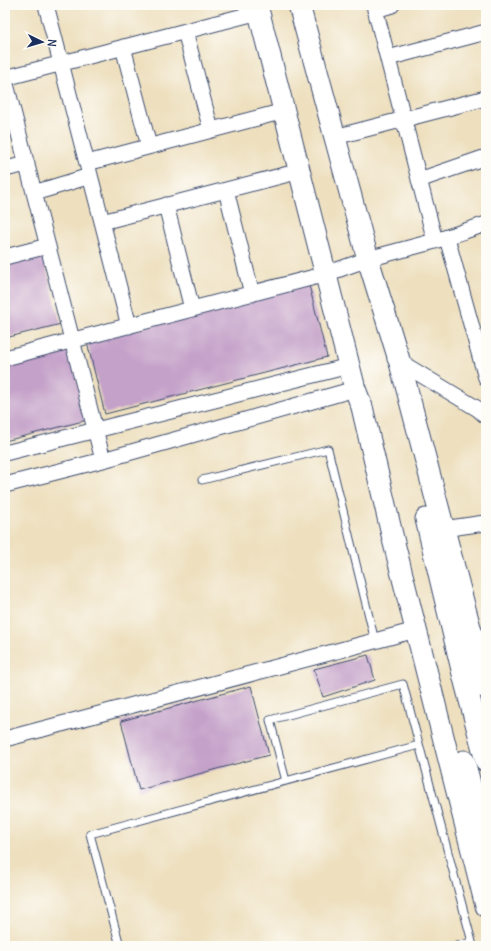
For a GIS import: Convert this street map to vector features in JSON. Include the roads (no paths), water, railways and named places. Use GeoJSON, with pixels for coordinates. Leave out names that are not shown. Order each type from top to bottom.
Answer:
{"type":"FeatureCollection","features":[{"type":"Feature","properties":{"kind":"main road"},"geometry":{"type":"LineString","coordinates":[[299,5],[374,280],[393,358],[462,670],[486,761]]}},
{"type":"Feature","properties":{"kind":"main road"},"geometry":{"type":"LineString","coordinates":[[258,8],[350,366],[411,562],[486,843]]}},
{"type":"Feature","properties":{"kind":"main road"},"geometry":{"type":"LineString","coordinates":[[393,358],[443,529],[486,688]]}},
{"type":"Feature","properties":{"kind":"main road"},"geometry":{"type":"LineString","coordinates":[[359,398],[486,906]]}},
{"type":"Feature","properties":{"kind":"street"},"geometry":{"type":"LineString","coordinates":[[46,5],[129,326]]}},
{"type":"Feature","properties":{"kind":"street"},"geometry":{"type":"LineString","coordinates":[[392,5],[374,7],[419,180],[441,240],[486,378]]}},
{"type":"Feature","properties":{"kind":"street"},"geometry":{"type":"LineString","coordinates":[[103,460],[34,193],[7,98],[5,79],[185,31],[258,8]]}},
{"type":"Feature","properties":{"kind":"street"},"geometry":{"type":"LineString","coordinates":[[185,31],[211,130]]}},
{"type":"Feature","properties":{"kind":"street"},"geometry":{"type":"LineString","coordinates":[[388,58],[486,32]]}},
{"type":"Feature","properties":{"kind":"street"},"geometry":{"type":"LineString","coordinates":[[123,47],[149,146]]}},
{"type":"Feature","properties":{"kind":"street"},"geometry":{"type":"LineString","coordinates":[[335,137],[486,98]]}},
{"type":"Feature","properties":{"kind":"street"},"geometry":{"type":"LineString","coordinates":[[34,193],[88,169],[149,146],[284,111]]}},
{"type":"Feature","properties":{"kind":"street"},"geometry":{"type":"LineString","coordinates":[[419,180],[486,157]]}},
{"type":"Feature","properties":{"kind":"street"},"geometry":{"type":"LineString","coordinates":[[5,169],[26,164]]}},
{"type":"Feature","properties":{"kind":"street"},"geometry":{"type":"LineString","coordinates":[[102,222],[300,171]]}},
{"type":"Feature","properties":{"kind":"street"},"geometry":{"type":"LineString","coordinates":[[226,190],[252,294]]}},
{"type":"Feature","properties":{"kind":"street"},"geometry":{"type":"LineString","coordinates":[[166,206],[192,309]]}},
{"type":"Feature","properties":{"kind":"street"},"geometry":{"type":"LineString","coordinates":[[5,358],[326,274],[368,259],[441,240],[486,224]]}},
{"type":"Feature","properties":{"kind":"street"},"geometry":{"type":"LineString","coordinates":[[5,257],[48,246]]}},
{"type":"Feature","properties":{"kind":"street"},"geometry":{"type":"LineString","coordinates":[[393,358],[483,408]]}},
{"type":"Feature","properties":{"kind":"street"},"geometry":{"type":"LineString","coordinates":[[5,452],[350,366]]}},
{"type":"Feature","properties":{"kind":"street"},"geometry":{"type":"LineString","coordinates":[[5,485],[359,398]]}},
{"type":"Feature","properties":{"kind":"street"},"geometry":{"type":"LineString","coordinates":[[443,529],[486,523]]}},
{"type":"Feature","properties":{"kind":"street"},"geometry":{"type":"LineString","coordinates":[[5,739],[416,630]]}},
{"type":"Feature","properties":{"kind":"lane"},"geometry":{"type":"LineString","coordinates":[[202,480],[328,449],[375,642]]}},
{"type":"Feature","properties":{"kind":"lane"},"geometry":{"type":"LineString","coordinates":[[286,781],[270,720],[403,684],[472,942],[456,946]]}},
{"type":"Feature","properties":{"kind":"lane"},"geometry":{"type":"LineString","coordinates":[[120,946],[90,834],[419,745]]}}]}
